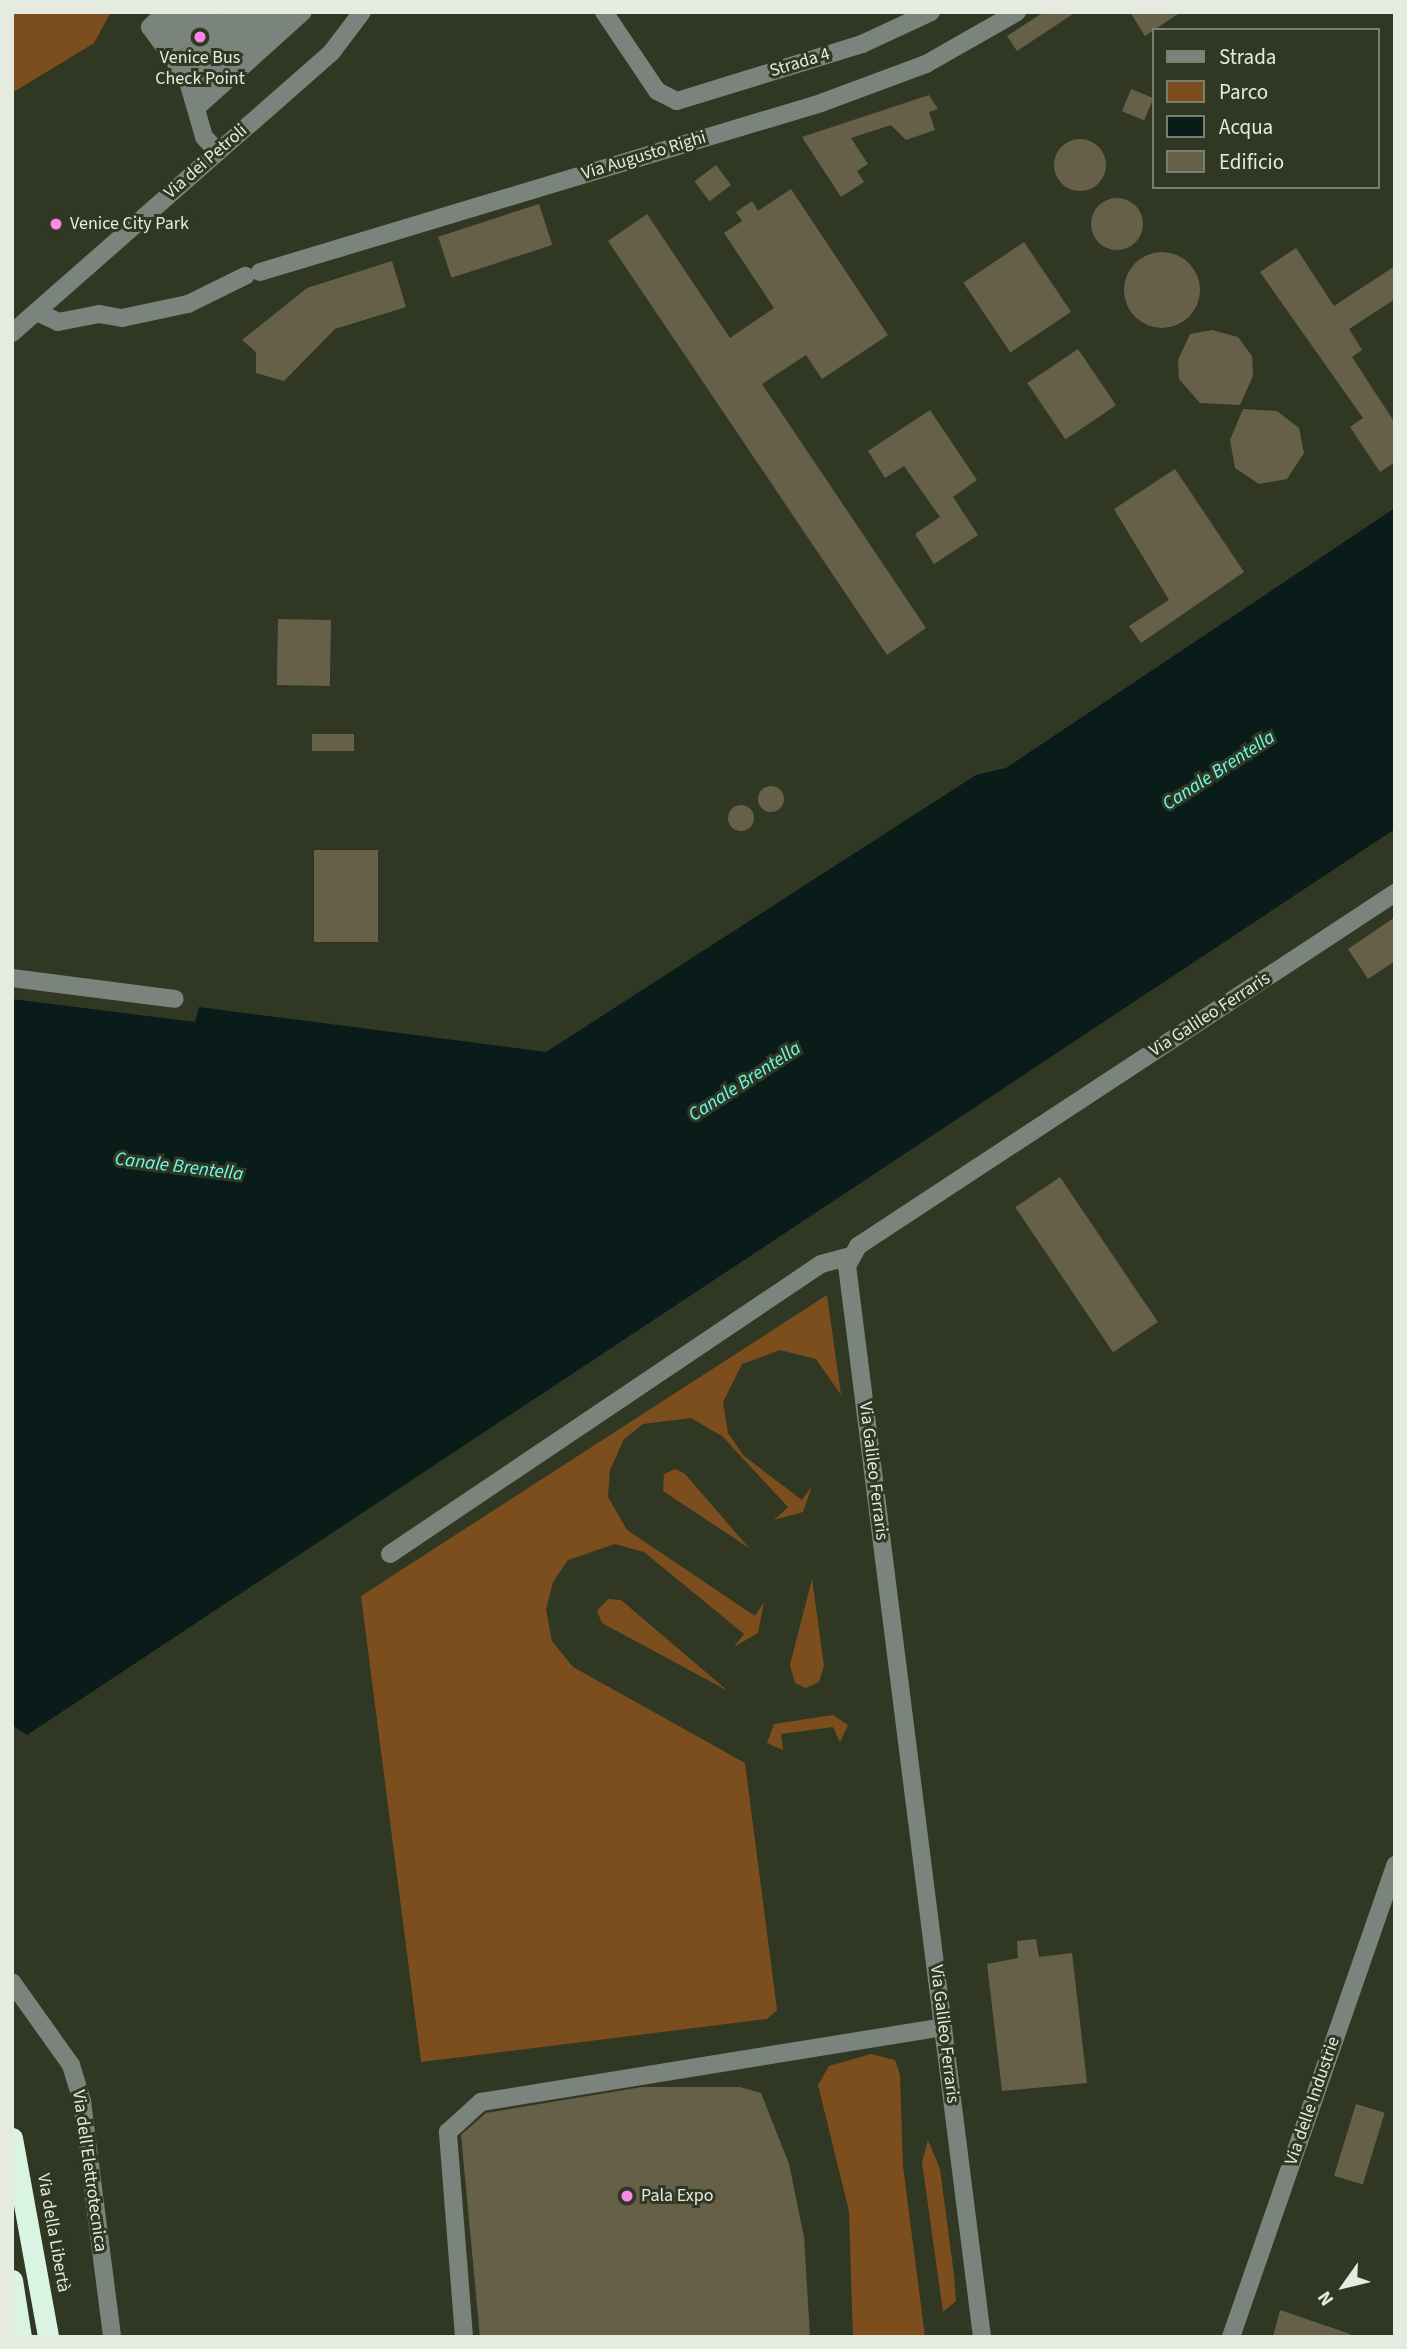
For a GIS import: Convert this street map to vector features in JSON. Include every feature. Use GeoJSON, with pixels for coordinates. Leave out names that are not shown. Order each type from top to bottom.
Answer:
{"type":"FeatureCollection","features":[{"type":"Feature","properties":{"kind":"highway","name":"Via della Libertà"},"geometry":{"type":"LineString","coordinates":[[12,2137],[48,2337]]}},
{"type":"Feature","properties":{"kind":"highway"},"geometry":{"type":"LineString","coordinates":[[12,2280],[21,2337]]}},
{"type":"Feature","properties":{"kind":"street"},"geometry":{"type":"LineString","coordinates":[[154,31],[166,12]]}},
{"type":"Feature","properties":{"kind":"street"},"geometry":{"type":"LineString","coordinates":[[154,31],[187,12]]}},
{"type":"Feature","properties":{"kind":"street"},"geometry":{"type":"LineString","coordinates":[[154,31],[211,12]]}},
{"type":"Feature","properties":{"kind":"street"},"geometry":{"type":"LineString","coordinates":[[189,86],[235,12]]}},
{"type":"Feature","properties":{"kind":"street"},"geometry":{"type":"LineString","coordinates":[[189,86],[258,12]]}},
{"type":"Feature","properties":{"kind":"street"},"geometry":{"type":"LineString","coordinates":[[189,86],[281,12]]}},
{"type":"Feature","properties":{"kind":"street"},"geometry":{"type":"LineString","coordinates":[[189,86],[303,12]]}},
{"type":"Feature","properties":{"kind":"street"},"geometry":{"type":"LineString","coordinates":[[331,53],[351,12]]}},
{"type":"Feature","properties":{"kind":"street","name":"Via dei Petroli"},"geometry":{"type":"LineString","coordinates":[[12,333],[331,53],[362,12]]}},
{"type":"Feature","properties":{"kind":"street","name":"Strada 4"},"geometry":{"type":"LineString","coordinates":[[604,12],[666,100],[862,44],[931,12]]}},
{"type":"Feature","properties":{"kind":"street","name":"Via Augusto Righi"},"geometry":{"type":"LineString","coordinates":[[37,312],[58,322],[99,314],[122,318],[188,304],[252,274],[821,103],[926,64],[1017,12]]}},
{"type":"Feature","properties":{"kind":"street"},"geometry":{"type":"LineString","coordinates":[[154,31],[189,86],[205,137],[217,152]]}},
{"type":"Feature","properties":{"kind":"street","name":"Via Galileo Ferraris"},"geometry":{"type":"LineString","coordinates":[[982,2337],[850,1256],[1395,893]]}},
{"type":"Feature","properties":{"kind":"street"},"geometry":{"type":"LineString","coordinates":[[12,978],[175,999]]}},
{"type":"Feature","properties":{"kind":"street"},"geometry":{"type":"LineString","coordinates":[[390,1554],[821,1264],[850,1256]]}},
{"type":"Feature","properties":{"kind":"street","name":"Via delle Industrie"},"geometry":{"type":"LineString","coordinates":[[1231,2337],[1395,1865]]}},
{"type":"Feature","properties":{"kind":"street","name":"Via dell'Elettrotecnica"},"geometry":{"type":"LineString","coordinates":[[12,1982],[71,2065],[82,2102],[112,2337]]}},
{"type":"Feature","properties":{"kind":"street"},"geometry":{"type":"LineString","coordinates":[[464,2337],[448,2132],[481,2102],[943,2027]]}},
{"type":"Feature","properties":{"kind":"green space"},"geometry":{"type":"Polygon","coordinates":[[[12,12],[111,12],[94,43],[12,93],[12,12]]]}},
{"type":"Feature","properties":{"kind":"green space"},"geometry":{"type":"Polygon","coordinates":[[[827,1295],[841,1395],[816,1359],[780,1350],[742,1364],[723,1402],[728,1433],[744,1456],[802,1500],[812,1486],[803,1512],[774,1520],[788,1507],[722,1436],[691,1418],[643,1424],[624,1439],[610,1470],[608,1497],[627,1530],[755,1616],[764,1602],[758,1633],[734,1647],[744,1634],[644,1552],[615,1544],[568,1560],[553,1582],[546,1610],[552,1641],[573,1667],[745,1763],[777,2010],[767,2019],[421,2062],[361,1596],[827,1295]]]}},
{"type":"Feature","properties":{"kind":"green space"},"geometry":{"type":"Polygon","coordinates":[[[675,1469],[685,1474],[749,1548],[663,1491],[664,1474],[675,1469]]]}},
{"type":"Feature","properties":{"kind":"green space"},"geometry":{"type":"Polygon","coordinates":[[[812,1579],[824,1666],[819,1682],[806,1688],[795,1683],[790,1665],[812,1579]]]}},
{"type":"Feature","properties":{"kind":"green space"},"geometry":{"type":"Polygon","coordinates":[[[608,1599],[621,1600],[728,1691],[602,1623],[597,1611],[608,1599]]]}},
{"type":"Feature","properties":{"kind":"green space"},"geometry":{"type":"Polygon","coordinates":[[[833,1715],[848,1725],[840,1742],[833,1727],[781,1734],[783,1750],[767,1743],[774,1724],[833,1715]]]}},
{"type":"Feature","properties":{"kind":"green space"},"geometry":{"type":"Polygon","coordinates":[[[871,2054],[895,2060],[900,2075],[903,2166],[925,2337],[853,2337],[849,2211],[818,2085],[829,2066],[871,2054]]]}},
{"type":"Feature","properties":{"kind":"green space"},"geometry":{"type":"Polygon","coordinates":[[[928,2140],[940,2169],[954,2275],[956,2301],[943,2312],[922,2162],[928,2140]]]}},
{"type":"Feature","properties":{"kind":"water","name":"Canale Brentella"},"geometry":{"type":"Polygon","coordinates":[[[1395,508],[1395,829],[27,1735],[12,1725],[12,999],[195,1022],[199,1007],[546,1052],[976,775],[1006,768],[1395,508]]]}},
{"type":"Feature","properties":{"kind":"building"},"geometry":{"type":"Polygon","coordinates":[[[1044,12],[1076,12],[1017,51],[1007,36],[1044,12]]]}},
{"type":"Feature","properties":{"kind":"building"},"geometry":{"type":"Polygon","coordinates":[[[1130,12],[1181,12],[1157,28],[1152,28],[1152,31],[1145,36],[1130,12]]]}},
{"type":"Feature","properties":{"kind":"building"},"geometry":{"type":"Polygon","coordinates":[[[1131,89],[1152,97],[1144,120],[1122,111],[1131,89]]]}},
{"type":"Feature","properties":{"kind":"building"},"geometry":{"type":"Polygon","coordinates":[[[929,95],[938,109],[929,112],[935,130],[906,140],[891,125],[851,138],[868,164],[857,171],[864,182],[841,197],[802,137],[929,95]]]}},
{"type":"Feature","properties":{"kind":"building"},"geometry":{"type":"Polygon","coordinates":[[[1080,139],[1090,141],[1098,147],[1104,155],[1104,175],[1098,183],[1090,189],[1080,191],[1070,189],[1062,183],[1056,175],[1054,165],[1056,155],[1062,147],[1070,141],[1080,139]]]}},
{"type":"Feature","properties":{"kind":"building"},"geometry":{"type":"Polygon","coordinates":[[[716,165],[731,185],[709,201],[694,181],[716,165]]]}},
{"type":"Feature","properties":{"kind":"building"},"geometry":{"type":"Polygon","coordinates":[[[791,189],[888,335],[822,379],[806,355],[762,384],[926,628],[887,655],[608,241],[647,214],[730,338],[774,308],[724,233],[742,221],[736,212],[752,201],[758,211],[791,189]]]}},
{"type":"Feature","properties":{"kind":"building"},"geometry":{"type":"Polygon","coordinates":[[[1117,198],[1127,200],[1135,206],[1141,214],[1141,234],[1135,242],[1127,248],[1117,250],[1107,248],[1099,242],[1093,234],[1091,224],[1093,214],[1099,206],[1107,200],[1117,198]]]}},
{"type":"Feature","properties":{"kind":"building"},"geometry":{"type":"Polygon","coordinates":[[[539,204],[552,245],[451,278],[438,237],[539,204]]]}},
{"type":"Feature","properties":{"kind":"building"},"geometry":{"type":"Polygon","coordinates":[[[1024,242],[1071,312],[1010,352],[963,283],[1024,242]]]}},
{"type":"Feature","properties":{"kind":"building"},"geometry":{"type":"Polygon","coordinates":[[[1296,248],[1334,306],[1395,266],[1395,299],[1349,329],[1362,350],[1352,357],[1395,423],[1395,462],[1380,472],[1350,427],[1363,418],[1260,272],[1296,248]]]}},
{"type":"Feature","properties":{"kind":"building"},"geometry":{"type":"Polygon","coordinates":[[[1162,252],[1176,255],[1189,263],[1197,276],[1200,290],[1197,304],[1189,317],[1176,325],[1162,328],[1148,325],[1135,317],[1127,304],[1124,290],[1127,276],[1135,263],[1148,255],[1162,252]]]}},
{"type":"Feature","properties":{"kind":"building"},"geometry":{"type":"Polygon","coordinates":[[[392,261],[406,307],[335,329],[284,381],[256,373],[256,352],[242,340],[307,288],[392,261]]]}},
{"type":"Feature","properties":{"kind":"building"},"geometry":{"type":"Polygon","coordinates":[[[1212,330],[1238,337],[1252,356],[1253,376],[1240,405],[1200,403],[1179,379],[1178,360],[1190,334],[1212,330]]]}},
{"type":"Feature","properties":{"kind":"building"},"geometry":{"type":"Polygon","coordinates":[[[1078,349],[1116,405],[1065,439],[1027,383],[1078,349]]]}},
{"type":"Feature","properties":{"kind":"building"},"geometry":{"type":"Polygon","coordinates":[[[1243,409],[1277,411],[1299,428],[1304,453],[1287,479],[1259,484],[1235,468],[1230,440],[1243,409]]]}},
{"type":"Feature","properties":{"kind":"building"},"geometry":{"type":"Polygon","coordinates":[[[930,410],[977,480],[953,497],[978,535],[934,564],[915,534],[940,517],[904,466],[885,478],[868,451],[930,410]]]}},
{"type":"Feature","properties":{"kind":"building"},"geometry":{"type":"Polygon","coordinates":[[[1175,469],[1244,572],[1141,643],[1129,626],[1169,600],[1114,509],[1175,469]]]}},
{"type":"Feature","properties":{"kind":"building"},"geometry":{"type":"Polygon","coordinates":[[[278,619],[331,620],[330,686],[277,685],[278,619]]]}},
{"type":"Feature","properties":{"kind":"building"},"geometry":{"type":"Polygon","coordinates":[[[312,734],[354,734],[354,751],[312,751],[312,734]]]}},
{"type":"Feature","properties":{"kind":"building"},"geometry":{"type":"Polygon","coordinates":[[[771,786],[780,790],[784,799],[780,808],[771,812],[762,808],[758,799],[762,790],[771,786]]]}},
{"type":"Feature","properties":{"kind":"building"},"geometry":{"type":"Polygon","coordinates":[[[741,805],[750,809],[754,818],[750,827],[741,831],[732,827],[728,818],[732,809],[741,805]]]}},
{"type":"Feature","properties":{"kind":"building"},"geometry":{"type":"Polygon","coordinates":[[[314,850],[378,850],[378,942],[314,942],[314,850]]]}},
{"type":"Feature","properties":{"kind":"building"},"geometry":{"type":"Polygon","coordinates":[[[1395,917],[1395,961],[1368,979],[1348,949],[1395,917]]]}},
{"type":"Feature","properties":{"kind":"building"},"geometry":{"type":"Polygon","coordinates":[[[1060,1177],[1158,1322],[1113,1352],[1015,1207],[1060,1177]]]}},
{"type":"Feature","properties":{"kind":"building"},"geometry":{"type":"Polygon","coordinates":[[[1036,1939],[1039,1957],[1072,1953],[1087,2083],[1002,2091],[987,1964],[1018,1958],[1017,1941],[1036,1939]]]}},
{"type":"Feature","properties":{"kind":"building","name":"Pala Expo"},"geometry":{"type":"Polygon","coordinates":[[[642,2087],[740,2087],[761,2093],[789,2164],[804,2237],[810,2337],[480,2337],[461,2135],[486,2113],[642,2087]]]}},
{"type":"Feature","properties":{"kind":"building"},"geometry":{"type":"Polygon","coordinates":[[[1356,2104],[1385,2113],[1363,2184],[1334,2176],[1356,2104]]]}},
{"type":"Feature","properties":{"kind":"building"},"geometry":{"type":"Polygon","coordinates":[[[1280,2310],[1350,2334],[1349,2337],[1273,2337],[1280,2310]]]}},
{"type":"Feature","properties":{"kind":"place","name":"Venice Bus Check Point"},"geometry":{"type":"Point","coordinates":[200,37]}},
{"type":"Feature","properties":{"kind":"place","name":"Venice City Park"},"geometry":{"type":"Point","coordinates":[56,224]}},
{"type":"Feature","properties":{"kind":"place","name":"Pala Expo"},"geometry":{"type":"Point","coordinates":[627,2196]}}]}
